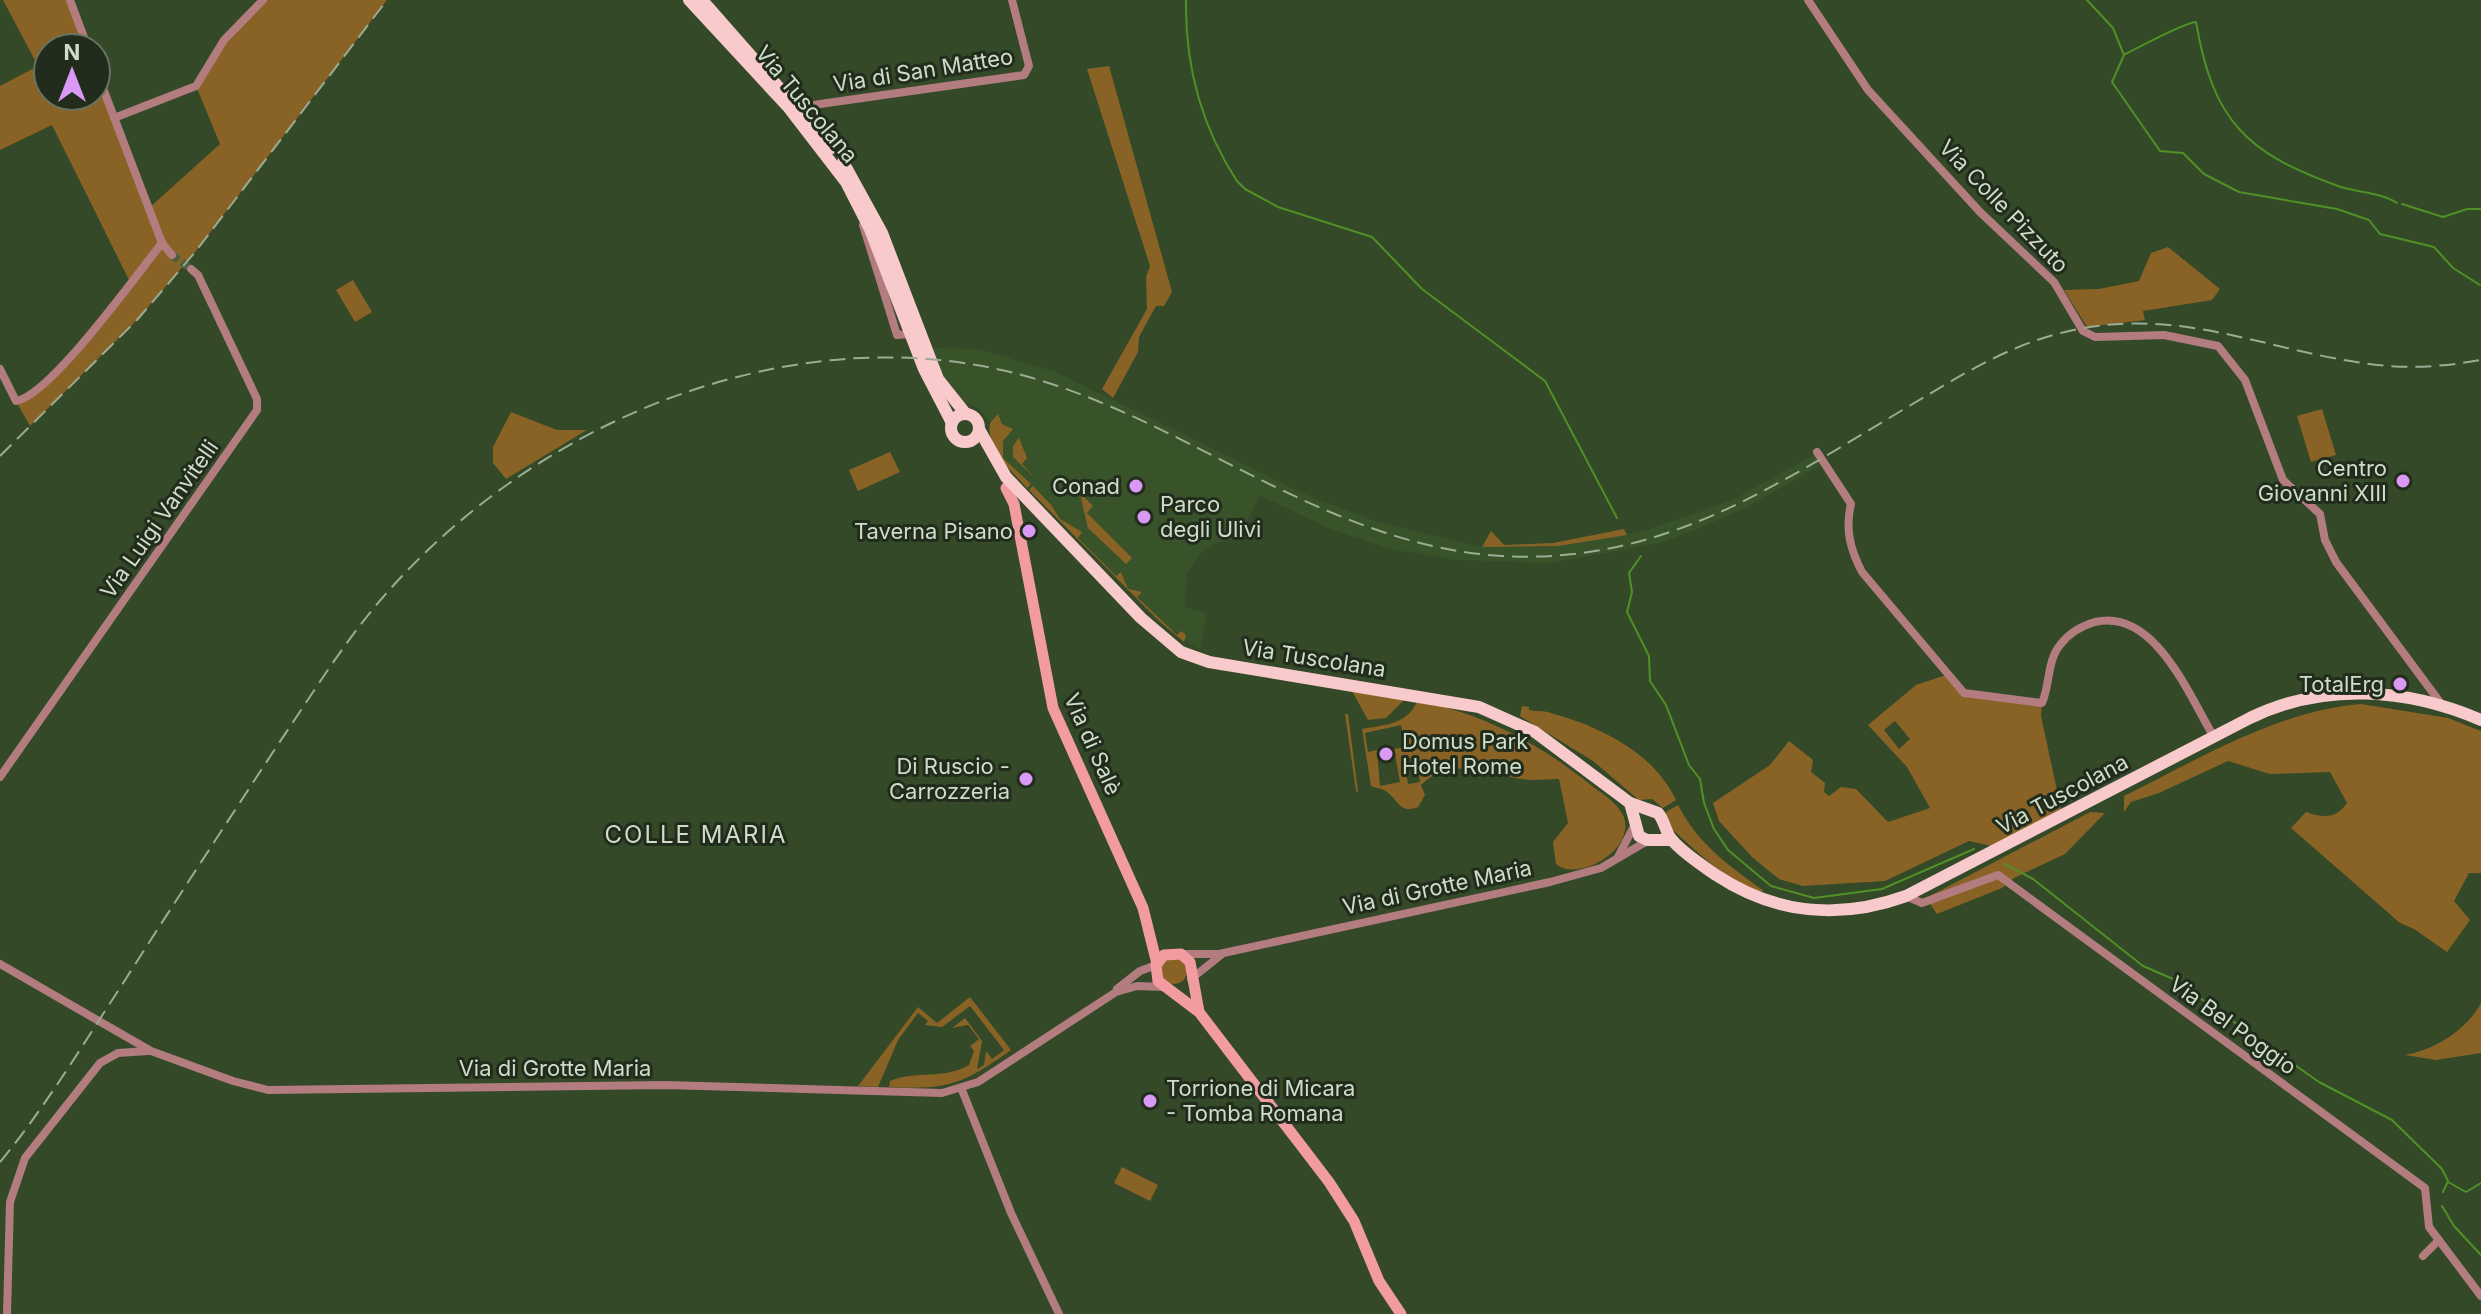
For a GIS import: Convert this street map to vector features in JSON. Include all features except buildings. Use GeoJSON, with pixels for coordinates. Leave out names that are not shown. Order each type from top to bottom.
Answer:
{"type":"FeatureCollection","features":[{"type":"Feature","properties":{"kind":"main road","name":"Via Tuscolana"},"geometry":{"type":"LineString","coordinates":[[689,0],[824,150],[855,197],[952,423]]}},
{"type":"Feature","properties":{"kind":"main road","name":"Via Tuscolana"},"geometry":{"type":"LineString","coordinates":[[702,0],[799,107],[855,180],[882,233],[917,341]]}},
{"type":"Feature","properties":{"kind":"main road","name":"Via Tuscolana"},"geometry":{"type":"LineString","coordinates":[[929,369],[948,397],[965,413]]}},
{"type":"Feature","properties":{"kind":"main road"},"geometry":{"type":"LineString","coordinates":[[965,413],[976,417],[980,431],[972,440],[960,441],[953,436],[952,423],[965,413]]}},
{"type":"Feature","properties":{"kind":"main road","name":"Via Tuscolana"},"geometry":{"type":"LineString","coordinates":[[980,431],[998,466],[1026,499],[1141,618],[1185,654],[1209,662],[1449,700],[1490,711],[1553,743],[1630,803],[1650,811]]}},
{"type":"Feature","properties":{"kind":"main road","name":"Via Tuscolana"},"geometry":{"type":"LineString","coordinates":[[960,441],[981,454],[1006,488],[1026,499]]}},
{"type":"Feature","properties":{"kind":"main road","name":"Via di Salè"},"geometry":{"type":"LineString","coordinates":[[1006,488],[1014,504],[1053,708],[1143,908],[1153,963]]}},
{"type":"Feature","properties":{"kind":"main road","name":"Via Tuscolana"},"geometry":{"type":"LineString","coordinates":[[1672,840],[1734,887],[1784,907],[1845,910],[1906,896],[2268,710],[2321,695],[2380,694],[2443,705],[2481,720]]}},
{"type":"Feature","properties":{"kind":"main road"},"geometry":{"type":"LineString","coordinates":[[1630,803],[1634,824],[1637,834],[1651,840],[1672,840],[1660,815],[1650,811],[1641,813],[1634,824]]}},
{"type":"Feature","properties":{"kind":"main road"},"geometry":{"type":"LineString","coordinates":[[1651,840],[1664,826]]}},
{"type":"Feature","properties":{"kind":"main road"},"geometry":{"type":"LineString","coordinates":[[1199,1012],[1192,975],[1181,954],[1170,953],[1153,963],[1156,975],[1167,988],[1199,1012],[1341,1199],[1361,1234],[1379,1281],[1401,1314]]}},
{"type":"Feature","properties":{"kind":"main road"},"geometry":{"type":"LineString","coordinates":[[1167,988],[1179,988],[1192,975]]}},
{"type":"Feature","properties":{"kind":"street"},"geometry":{"type":"LineString","coordinates":[[70,0],[82,32]]}},
{"type":"Feature","properties":{"kind":"street"},"geometry":{"type":"LineString","coordinates":[[114,118],[196,86],[224,40],[263,0]]}},
{"type":"Feature","properties":{"kind":"street","name":"Via di San Matteo"},"geometry":{"type":"LineString","coordinates":[[799,107],[1024,75],[1029,66],[1012,0]]}},
{"type":"Feature","properties":{"kind":"street","name":"Via Colle Pizzuto"},"geometry":{"type":"LineString","coordinates":[[1808,0],[1868,90],[1980,212],[2054,282],[2085,333],[2095,337],[2164,335],[2218,346],[2245,380],[2283,480],[2318,510],[2324,524],[2326,543],[2336,562],[2443,705]]}},
{"type":"Feature","properties":{"kind":"street"},"geometry":{"type":"LineString","coordinates":[[112,112],[162,243],[172,255]]}},
{"type":"Feature","properties":{"kind":"street"},"geometry":{"type":"LineString","coordinates":[[855,197],[897,335],[917,341]]}},
{"type":"Feature","properties":{"kind":"street"},"geometry":{"type":"LineString","coordinates":[[0,369],[16,401],[25,399],[43,385],[162,243]]}},
{"type":"Feature","properties":{"kind":"street","name":"Via Luigi Vanvitelli"},"geometry":{"type":"LineString","coordinates":[[0,777],[257,410],[257,399],[198,275],[191,269]]}},
{"type":"Feature","properties":{"kind":"street"},"geometry":{"type":"LineString","coordinates":[[1817,452],[1851,504],[1847,521],[1852,552],[1862,572],[1964,693],[2042,703],[2061,643],[2083,626],[2118,621],[2139,628],[2154,640],[2214,737]]}},
{"type":"Feature","properties":{"kind":"street"},"geometry":{"type":"LineString","coordinates":[[1618,858],[1634,824]]}},
{"type":"Feature","properties":{"kind":"street","name":"Via di Grotte Maria"},"geometry":{"type":"LineString","coordinates":[[1181,954],[1225,953],[1541,884],[1596,870],[1651,840]]}},
{"type":"Feature","properties":{"kind":"street","name":"Via Bel Poggio"},"geometry":{"type":"LineString","coordinates":[[1906,896],[1922,903],[1998,875],[2425,1188],[2429,1227],[2481,1296]]}},
{"type":"Feature","properties":{"kind":"street","name":"Via di Grotte Maria"},"geometry":{"type":"LineString","coordinates":[[1192,975],[1225,953]]}},
{"type":"Feature","properties":{"kind":"street","name":"Via di Grotte Maria"},"geometry":{"type":"LineString","coordinates":[[0,964],[151,1051],[239,1083],[274,1090],[544,1084],[925,1094],[962,1090],[1111,994],[1153,963]]}},
{"type":"Feature","properties":{"kind":"street","name":"Via di Grotte Maria"},"geometry":{"type":"LineString","coordinates":[[1111,994],[1133,987],[1167,988]]}},
{"type":"Feature","properties":{"kind":"street"},"geometry":{"type":"LineString","coordinates":[[7,1314],[10,1202],[25,1158],[100,1063],[118,1053],[151,1051]]}},
{"type":"Feature","properties":{"kind":"street"},"geometry":{"type":"LineString","coordinates":[[962,1090],[1011,1213],[1059,1314]]}},
{"type":"Feature","properties":{"kind":"street"},"geometry":{"type":"LineString","coordinates":[[2423,1256],[2439,1240]]}},
{"type":"Feature","properties":{"kind":"shaded area"},"geometry":{"type":"Polygon","coordinates":[[[3,0],[70,0],[82,32],[32,32],[32,55],[3,0]]]}},
{"type":"Feature","properties":{"kind":"shaded area"},"geometry":{"type":"Polygon","coordinates":[[[263,0],[387,0],[196,251],[137,320],[30,426],[16,401],[53,378],[130,282],[52,125],[0,150],[0,86],[32,69],[32,112],[112,112],[149,208],[220,144],[196,86],[224,40],[263,0]]]}},
{"type":"Feature","properties":{"kind":"shaded area"},"geometry":{"type":"Polygon","coordinates":[[[1109,66],[1172,292],[1164,306],[1156,306],[1139,337],[1138,352],[1113,398],[1102,389],[1147,309],[1146,277],[1150,266],[1087,69],[1109,66]]]}},
{"type":"Feature","properties":{"kind":"shaded area"},"geometry":{"type":"Polygon","coordinates":[[[2168,247],[2220,289],[2212,300],[2143,311],[2145,320],[2087,327],[2064,290],[2099,289],[2139,281],[2151,253],[2168,247]]]}},
{"type":"Feature","properties":{"kind":"shaded area"},"geometry":{"type":"Polygon","coordinates":[[[353,280],[372,312],[355,322],[336,290],[353,280]]]}},
{"type":"Feature","properties":{"kind":"shaded area"},"geometry":{"type":"Polygon","coordinates":[[[932,348],[978,349],[1056,372],[1309,496],[1378,522],[1482,547],[1558,546],[1644,531],[1732,500],[1818,453],[1824,463],[1744,509],[1665,542],[1552,563],[1456,560],[1389,549],[1330,529],[1259,495],[1240,538],[1215,543],[1202,551],[1187,573],[1185,607],[1207,614],[1200,650],[1159,621],[1018,479],[998,455],[990,436],[990,423],[978,407],[961,403],[940,372],[932,348]]]}},
{"type":"Feature","properties":{"kind":"shaded area"},"geometry":{"type":"Polygon","coordinates":[[[2322,409],[2336,455],[2311,462],[2297,416],[2322,409]]]}},
{"type":"Feature","properties":{"kind":"shaded area"},"geometry":{"type":"Polygon","coordinates":[[[511,412],[557,430],[587,430],[506,479],[493,463],[493,447],[511,412]]]}},
{"type":"Feature","properties":{"kind":"shaded area"},"geometry":{"type":"Polygon","coordinates":[[[998,414],[1002,424],[1013,429],[1003,441],[1003,458],[1031,484],[1027,488],[1001,458],[992,442],[990,423],[998,414]]]}},
{"type":"Feature","properties":{"kind":"shaded area"},"geometry":{"type":"Polygon","coordinates":[[[1019,438],[1027,458],[1022,464],[1037,480],[1013,457],[1013,446],[1019,438]]]}},
{"type":"Feature","properties":{"kind":"shaded area"},"geometry":{"type":"Polygon","coordinates":[[[890,452],[900,472],[858,491],[849,470],[890,452]]]}},
{"type":"Feature","properties":{"kind":"shaded area"},"geometry":{"type":"Polygon","coordinates":[[[1033,486],[1060,519],[1082,532],[1078,538],[1116,576],[1121,572],[1128,589],[1142,592],[1137,597],[1177,635],[1181,631],[1186,635],[1184,642],[1159,621],[1029,490],[1033,486]]]}},
{"type":"Feature","properties":{"kind":"shaded area"},"geometry":{"type":"Polygon","coordinates":[[[1087,491],[1085,498],[1093,506],[1087,513],[1132,558],[1126,564],[1088,528],[1080,494],[1087,491]]]}},
{"type":"Feature","properties":{"kind":"shaded area"},"geometry":{"type":"Polygon","coordinates":[[[1624,529],[1627,535],[1558,546],[1482,547],[1491,531],[1504,545],[1553,543],[1624,529]]]}},
{"type":"Feature","properties":{"kind":"shaded area"},"geometry":{"type":"Polygon","coordinates":[[[1949,674],[1964,693],[2042,703],[2041,716],[2061,809],[1991,846],[1969,841],[1885,881],[1803,886],[1779,879],[1753,858],[1719,821],[1713,803],[1770,765],[1789,741],[1813,760],[1811,772],[1825,783],[1824,792],[1829,796],[1841,787],[1856,789],[1888,822],[1930,808],[1907,767],[1868,725],[1916,685],[1949,674]],[[1895,721],[1884,730],[1899,749],[1910,739],[1895,721]]]}},
{"type":"Feature","properties":{"kind":"shaded area"},"geometry":{"type":"Polygon","coordinates":[[[1352,691],[1404,700],[1386,718],[1368,720],[1352,691]]]}},
{"type":"Feature","properties":{"kind":"shaded area"},"geometry":{"type":"Polygon","coordinates":[[[1417,701],[1465,713],[1510,732],[1552,757],[1617,807],[1623,815],[1625,828],[1622,840],[1614,850],[1591,866],[1566,869],[1556,864],[1553,842],[1568,823],[1559,779],[1526,780],[1469,769],[1444,771],[1421,785],[1425,795],[1418,807],[1402,807],[1389,793],[1371,786],[1362,729],[1395,722],[1413,709],[1417,701]],[[1401,725],[1365,733],[1368,752],[1377,750],[1380,786],[1400,782],[1394,749],[1405,747],[1401,725]],[[1417,757],[1404,759],[1408,784],[1420,782],[1417,757]]]}},
{"type":"Feature","properties":{"kind":"shaded area"},"geometry":{"type":"Polygon","coordinates":[[[2361,704],[2448,718],[2481,731],[2481,873],[2469,873],[2454,901],[2470,920],[2447,952],[2400,923],[2291,828],[2306,812],[2329,816],[2347,803],[2330,772],[2270,774],[2228,761],[2159,793],[2131,802],[2124,812],[2124,796],[2210,752],[2299,716],[2361,704]]]}},
{"type":"Feature","properties":{"kind":"shaded area"},"geometry":{"type":"Polygon","coordinates":[[[1522,706],[1570,719],[1624,744],[1654,768],[1676,800],[1663,808],[1652,799],[1639,800],[1593,761],[1520,716],[1522,706]]]}},
{"type":"Feature","properties":{"kind":"shaded area"},"geometry":{"type":"Polygon","coordinates":[[[1345,714],[1348,714],[1358,792],[1356,791],[1345,714]]]}},
{"type":"Feature","properties":{"kind":"shaded area"},"geometry":{"type":"Polygon","coordinates":[[[1678,805],[1705,843],[1764,891],[1740,884],[1726,875],[1665,823],[1666,812],[1678,805]]]}},
{"type":"Feature","properties":{"kind":"shaded area"},"geometry":{"type":"Polygon","coordinates":[[[2090,812],[2105,813],[2065,854],[2014,878],[2002,888],[1937,914],[1926,898],[2090,812]]]}},
{"type":"Feature","properties":{"kind":"shaded area"},"geometry":{"type":"Polygon","coordinates":[[[1174,958],[1183,962],[1187,971],[1183,980],[1174,984],[1165,980],[1161,971],[1165,962],[1174,958]]]}},
{"type":"Feature","properties":{"kind":"shaded area"},"geometry":{"type":"Polygon","coordinates":[[[970,997],[1011,1050],[980,1071],[941,1086],[889,1087],[890,1081],[900,1078],[950,1072],[969,1065],[974,1051],[970,1046],[979,1039],[968,1025],[952,1028],[965,1018],[982,1041],[977,1069],[984,1065],[986,1051],[992,1059],[1004,1050],[970,1006],[942,1027],[925,1025],[928,1021],[918,1013],[898,1040],[878,1087],[858,1086],[918,1007],[937,1023],[970,997]]]}},
{"type":"Feature","properties":{"kind":"shaded area"},"geometry":{"type":"Polygon","coordinates":[[[2481,1003],[2481,1053],[2436,1060],[2405,1055],[2427,1049],[2449,1037],[2467,1022],[2481,1003]]]}},
{"type":"Feature","properties":{"kind":"shaded area"},"geometry":{"type":"Polygon","coordinates":[[[1122,1167],[1158,1185],[1150,1201],[1114,1183],[1122,1167]]]}},
{"type":"Feature","properties":{"kind":"waterway"},"geometry":{"type":"LineString","coordinates":[[1186,0],[1188,48],[1198,95],[1214,139],[1237,181],[1245,189],[1278,207],[1372,237],[1422,289],[1545,381],[1617,518]]}},
{"type":"Feature","properties":{"kind":"waterway"},"geometry":{"type":"LineString","coordinates":[[2087,0],[2113,28],[2124,55],[2112,82],[2160,151],[2183,153],[2204,174],[2239,192],[2337,209],[2369,220],[2380,234],[2434,247],[2453,268],[2480,285]]}},
{"type":"Feature","properties":{"kind":"waterway"},"geometry":{"type":"LineString","coordinates":[[2125,54],[2196,22],[2212,85],[2224,109],[2257,146],[2306,174],[2397,203]]}},
{"type":"Feature","properties":{"kind":"waterway"},"geometry":{"type":"LineString","coordinates":[[2402,204],[2443,217],[2467,209],[2481,209]]}},
{"type":"Feature","properties":{"kind":"waterway"},"geometry":{"type":"LineString","coordinates":[[1641,556],[1629,573],[1632,592],[1627,612],[1649,656],[1650,681],[1666,705],[1689,765],[1700,779],[1704,803],[1714,829],[1728,850],[1771,886],[1814,898],[1882,889],[1974,849]]}},
{"type":"Feature","properties":{"kind":"waterway"},"geometry":{"type":"LineString","coordinates":[[2005,864],[2033,879],[2143,966],[2173,979],[2319,1082],[2392,1120],[2442,1169],[2448,1181],[2443,1192]]}},
{"type":"Feature","properties":{"kind":"waterway"},"geometry":{"type":"LineString","coordinates":[[2448,1182],[2466,1192],[2481,1183]]}},
{"type":"Feature","properties":{"kind":"waterway"},"geometry":{"type":"LineString","coordinates":[[2442,1206],[2454,1226],[2481,1255]]}},
{"type":"Feature","properties":{"kind":"tunnel"},"geometry":{"type":"LineString","coordinates":[[172,255],[191,269]]}},
{"type":"Feature","properties":{"kind":"railway"},"geometry":{"type":"LineString","coordinates":[[0,456],[137,320],[196,251],[387,0]]}},
{"type":"Feature","properties":{"kind":"railway"},"geometry":{"type":"LineString","coordinates":[[0,1162],[61,1078],[319,683],[392,587],[458,523],[533,467],[614,422],[699,388],[775,368],[851,358],[929,359],[1006,371],[1070,390],[1131,416],[1311,503],[1372,528],[1435,547],[1502,556],[1561,555],[1616,547],[1668,533],[1766,489],[1982,364],[2018,347],[2057,334],[2101,326],[2181,326],[2378,365],[2430,366],[2481,360]]}},
{"type":"Feature","properties":{"kind":"place","name":"Centro Giovanni XIII"},"geometry":{"type":"Point","coordinates":[2403,481]}},
{"type":"Feature","properties":{"kind":"place","name":"Conad"},"geometry":{"type":"Point","coordinates":[1136,486]}},
{"type":"Feature","properties":{"kind":"place","name":"Parco degli Ulivi"},"geometry":{"type":"Point","coordinates":[1144,517]}},
{"type":"Feature","properties":{"kind":"place","name":"Taverna Pisano"},"geometry":{"type":"Point","coordinates":[1029,531]}},
{"type":"Feature","properties":{"kind":"place","name":"TotalErg"},"geometry":{"type":"Point","coordinates":[2400,684]}},
{"type":"Feature","properties":{"kind":"place","name":"Domus Park Hotel Rome"},"geometry":{"type":"Point","coordinates":[1386,754]}},
{"type":"Feature","properties":{"kind":"place","name":"Di Ruscio - Carrozzeria"},"geometry":{"type":"Point","coordinates":[1026,779]}},
{"type":"Feature","properties":{"kind":"place","name":"Torrione di Micara - Tomba Romana"},"geometry":{"type":"Point","coordinates":[1150,1101]}},
{"type":"Feature","properties":{"kind":"district","name":"COLLE MARIA"},"geometry":{"type":"Point","coordinates":[696,834]}}]}
